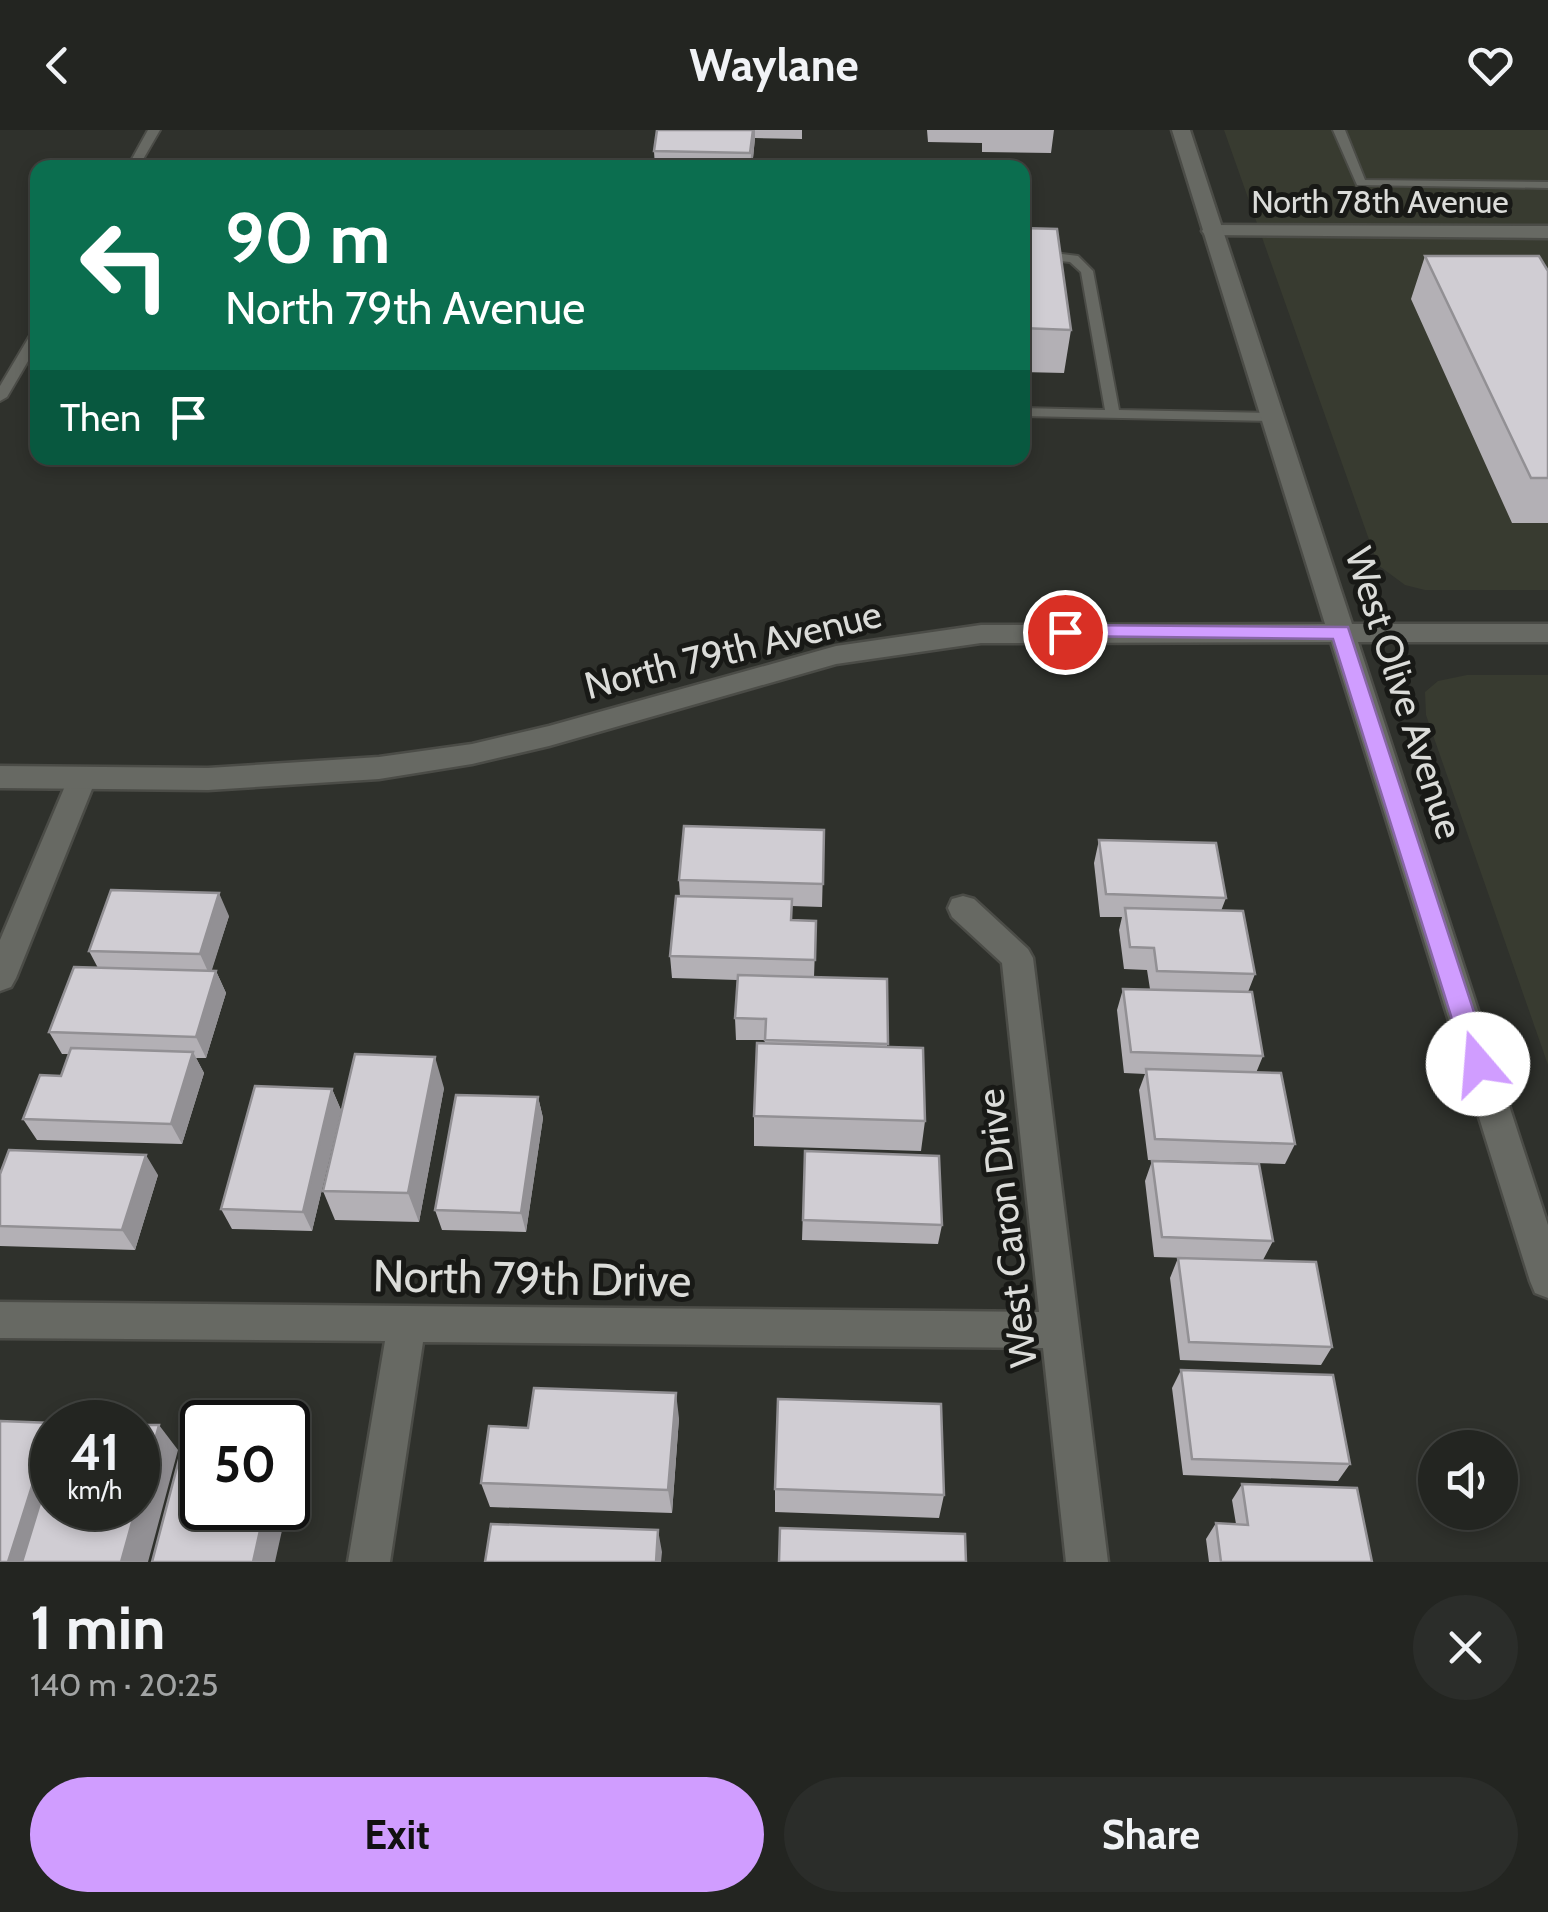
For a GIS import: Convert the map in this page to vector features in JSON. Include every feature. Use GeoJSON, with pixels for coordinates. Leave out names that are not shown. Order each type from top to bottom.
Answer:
{"type":"FeatureCollection","features":[{"type":"Feature","properties":{"kind":"street","name":"West Olive Avenue"},"geometry":{"type":"LineString","coordinates":[[1182,130],[1548,1281]]}},
{"type":"Feature","properties":{"kind":"street","name":"North 78th Avenue"},"geometry":{"type":"LineString","coordinates":[[1212,232],[1548,232]]}},
{"type":"Feature","properties":{"kind":"street","name":"North 79th Avenue"},"geometry":{"type":"LineString","coordinates":[[0,776],[296,776],[472,754],[836,656],[981,634],[1548,633]]}},
{"type":"Feature","properties":{"kind":"street"},"geometry":{"type":"LineString","coordinates":[[0,978],[82,779]]}},
{"type":"Feature","properties":{"kind":"street","name":"West Caron Drive"},"geometry":{"type":"LineString","coordinates":[[963,908],[1017,958],[1087,1562]]}},
{"type":"Feature","properties":{"kind":"street","name":"North 79th Drive"},"geometry":{"type":"LineString","coordinates":[[0,1320],[1062,1330]]}},
{"type":"Feature","properties":{"kind":"street"},"geometry":{"type":"LineString","coordinates":[[369,1562],[407,1324]]}},
{"type":"Feature","properties":{"kind":"lane"},"geometry":{"type":"LineString","coordinates":[[137,160],[154,130]]}},
{"type":"Feature","properties":{"kind":"lane"},"geometry":{"type":"LineString","coordinates":[[1339,130],[1362,183],[1548,185]]}},
{"type":"Feature","properties":{"kind":"lane"},"geometry":{"type":"LineString","coordinates":[[1030,253],[1074,259],[1087,271],[1113,414]]}},
{"type":"Feature","properties":{"kind":"lane"},"geometry":{"type":"LineString","coordinates":[[0,397],[30,346]]}},
{"type":"Feature","properties":{"kind":"lane"},"geometry":{"type":"LineString","coordinates":[[1030,412],[1272,418]]}},
{"type":"Feature","properties":{"kind":"shaded area"},"geometry":{"type":"Polygon","coordinates":[[[1224,130],[1548,130],[1548,590],[1425,590],[1405,585],[1378,565],[1224,130]]]}},
{"type":"Feature","properties":{"kind":"shaded area"},"geometry":{"type":"Polygon","coordinates":[[[1467,675],[1548,675],[1548,1065],[1426,715],[1425,692],[1438,681],[1467,675]]]}},
{"type":"Feature","properties":{"kind":"building"},"geometry":{"type":"Polygon","coordinates":[[[657,130],[753,130],[750,153],[654,151],[657,130]]]}},
{"type":"Feature","properties":{"kind":"building"},"geometry":{"type":"Polygon","coordinates":[[[1030,228],[1057,229],[1071,330],[1030,328],[1030,228]]]}},
{"type":"Feature","properties":{"kind":"building"},"geometry":{"type":"Polygon","coordinates":[[[1425,256],[1539,256],[1548,271],[1548,478],[1531,478],[1425,256]]]}},
{"type":"Feature","properties":{"kind":"building"},"geometry":{"type":"Polygon","coordinates":[[[684,826],[824,830],[823,884],[679,880],[684,826]]]}},
{"type":"Feature","properties":{"kind":"building"},"geometry":{"type":"Polygon","coordinates":[[[1099,840],[1216,843],[1226,898],[1106,894],[1099,840]]]}},
{"type":"Feature","properties":{"kind":"building"},"geometry":{"type":"Polygon","coordinates":[[[111,890],[219,893],[200,954],[89,951],[111,890]]]}},
{"type":"Feature","properties":{"kind":"building"},"geometry":{"type":"Polygon","coordinates":[[[676,896],[792,899],[791,920],[816,921],[815,960],[670,956],[676,896]]]}},
{"type":"Feature","properties":{"kind":"building"},"geometry":{"type":"Polygon","coordinates":[[[1125,908],[1243,911],[1255,974],[1157,971],[1154,948],[1130,947],[1125,908]]]}},
{"type":"Feature","properties":{"kind":"building"},"geometry":{"type":"Polygon","coordinates":[[[74,967],[216,971],[196,1037],[49,1032],[74,967]]]}},
{"type":"Feature","properties":{"kind":"building"},"geometry":{"type":"Polygon","coordinates":[[[738,975],[887,979],[888,1044],[765,1040],[766,1019],[735,1018],[738,975]]]}},
{"type":"Feature","properties":{"kind":"building"},"geometry":{"type":"Polygon","coordinates":[[[1123,989],[1252,992],[1263,1056],[1131,1052],[1123,989]]]}},
{"type":"Feature","properties":{"kind":"building"},"geometry":{"type":"Polygon","coordinates":[[[757,1043],[923,1048],[925,1121],[754,1116],[757,1043]]]}},
{"type":"Feature","properties":{"kind":"building"},"geometry":{"type":"Polygon","coordinates":[[[71,1048],[193,1052],[171,1124],[23,1119],[40,1075],[61,1076],[71,1048]]]}},
{"type":"Feature","properties":{"kind":"building"},"geometry":{"type":"Polygon","coordinates":[[[355,1054],[435,1057],[408,1193],[323,1191],[355,1054]]]}},
{"type":"Feature","properties":{"kind":"building"},"geometry":{"type":"Polygon","coordinates":[[[1146,1069],[1281,1073],[1295,1144],[1155,1139],[1146,1069]]]}},
{"type":"Feature","properties":{"kind":"building"},"geometry":{"type":"Polygon","coordinates":[[[255,1086],[332,1089],[303,1212],[221,1209],[255,1086]]]}},
{"type":"Feature","properties":{"kind":"building"},"geometry":{"type":"Polygon","coordinates":[[[456,1095],[538,1097],[521,1213],[435,1210],[456,1095]]]}},
{"type":"Feature","properties":{"kind":"building"},"geometry":{"type":"Polygon","coordinates":[[[9,1150],[146,1155],[122,1230],[0,1226],[0,1174],[9,1150]]]}},
{"type":"Feature","properties":{"kind":"building"},"geometry":{"type":"Polygon","coordinates":[[[805,1151],[939,1156],[942,1225],[803,1220],[805,1151]]]}},
{"type":"Feature","properties":{"kind":"building"},"geometry":{"type":"Polygon","coordinates":[[[1152,1161],[1259,1164],[1273,1241],[1162,1237],[1152,1161]]]}},
{"type":"Feature","properties":{"kind":"building"},"geometry":{"type":"Polygon","coordinates":[[[1178,1258],[1316,1262],[1332,1347],[1189,1342],[1178,1258]]]}},
{"type":"Feature","properties":{"kind":"building"},"geometry":{"type":"Polygon","coordinates":[[[1181,1370],[1333,1375],[1350,1464],[1192,1459],[1181,1370]]]}},
{"type":"Feature","properties":{"kind":"building"},"geometry":{"type":"Polygon","coordinates":[[[534,1388],[676,1393],[668,1490],[481,1483],[489,1426],[528,1428],[534,1388]]]}},
{"type":"Feature","properties":{"kind":"building"},"geometry":{"type":"Polygon","coordinates":[[[778,1399],[941,1404],[944,1495],[775,1489],[778,1399]]]}},
{"type":"Feature","properties":{"kind":"building"},"geometry":{"type":"Polygon","coordinates":[[[0,1421],[30,1422],[30,1492],[8,1562],[0,1562],[0,1421]]]}},
{"type":"Feature","properties":{"kind":"building"},"geometry":{"type":"Polygon","coordinates":[[[180,1456],[180,1530],[260,1530],[253,1562],[152,1562],[180,1456]]]}},
{"type":"Feature","properties":{"kind":"building"},"geometry":{"type":"Polygon","coordinates":[[[1242,1484],[1357,1488],[1372,1562],[1221,1562],[1216,1523],[1248,1525],[1242,1484]]]}},
{"type":"Feature","properties":{"kind":"building"},"geometry":{"type":"Polygon","coordinates":[[[491,1524],[658,1530],[656,1562],[485,1562],[491,1524]]]}},
{"type":"Feature","properties":{"kind":"building"},"geometry":{"type":"Polygon","coordinates":[[[780,1528],[965,1534],[966,1562],[779,1562],[780,1528]]]}},
{"type":"Feature","properties":{"kind":"building"},"geometry":{"type":"Polygon","coordinates":[[[32,1530],[130,1530],[121,1562],[22,1562],[32,1530]]]}},
{"type":"Feature","properties":{"kind":"route"},"geometry":{"type":"LineString","coordinates":[[1065,632],[1341,632],[1478,1064]]}}]}
